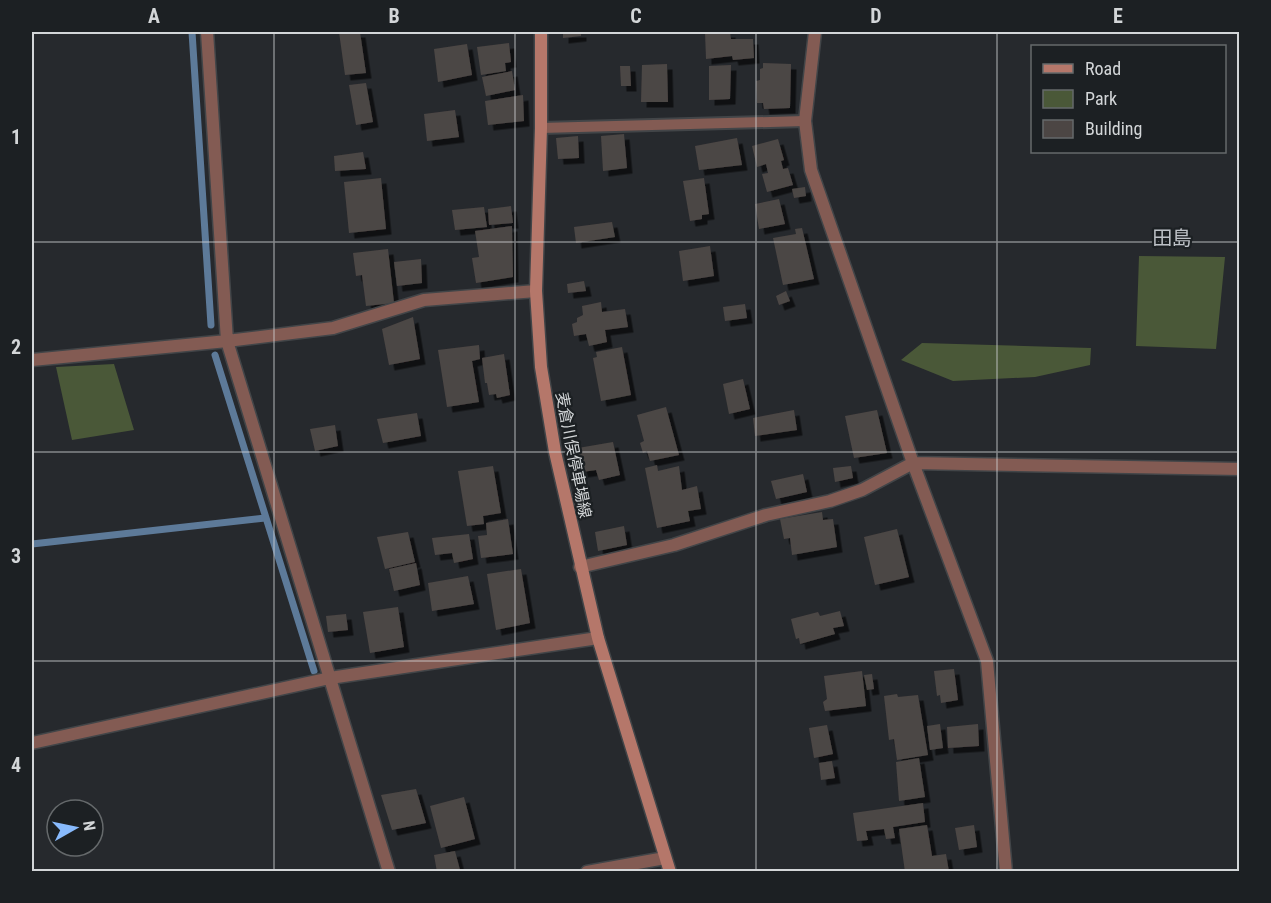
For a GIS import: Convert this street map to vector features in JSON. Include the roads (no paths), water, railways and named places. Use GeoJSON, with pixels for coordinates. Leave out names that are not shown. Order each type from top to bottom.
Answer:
{"type":"FeatureCollection","features":[{"type":"Feature","properties":{"kind":"main road","name":"麦倉川俣停車場線"},"geometry":{"type":"LineString","coordinates":[[541,32],[541,128],[536,291],[541,367],[555,452],[598,638],[670,872]]}},
{"type":"Feature","properties":{"kind":"street"},"geometry":{"type":"LineString","coordinates":[[207,32],[227,341],[389,872]]}},
{"type":"Feature","properties":{"kind":"street"},"geometry":{"type":"LineString","coordinates":[[815,32],[805,121],[811,170],[914,463],[987,661],[1006,872]]}},
{"type":"Feature","properties":{"kind":"street"},"geometry":{"type":"LineString","coordinates":[[32,360],[333,328],[424,300],[536,291]]}},
{"type":"Feature","properties":{"kind":"street"},"geometry":{"type":"LineString","coordinates":[[580,567],[674,545],[774,513],[830,501],[862,490],[914,463],[1239,469]]}},
{"type":"Feature","properties":{"kind":"street"},"geometry":{"type":"LineString","coordinates":[[32,743],[330,678],[598,638]]}},
{"type":"Feature","properties":{"kind":"street"},"geometry":{"type":"LineString","coordinates":[[587,872],[666,858]]}},
{"type":"Feature","properties":{"kind":"lane"},"geometry":{"type":"LineString","coordinates":[[541,128],[805,121]]}},
{"type":"Feature","properties":{"kind":"waterway"},"geometry":{"type":"LineString","coordinates":[[192,32],[211,325]]}},
{"type":"Feature","properties":{"kind":"waterway"},"geometry":{"type":"LineString","coordinates":[[215,355],[314,671]]}},
{"type":"Feature","properties":{"kind":"waterway"},"geometry":{"type":"LineString","coordinates":[[32,544],[265,518]]}},
{"type":"Feature","properties":{"kind":"district","name":"田島"},"geometry":{"type":"Point","coordinates":[1172,238]}}]}
